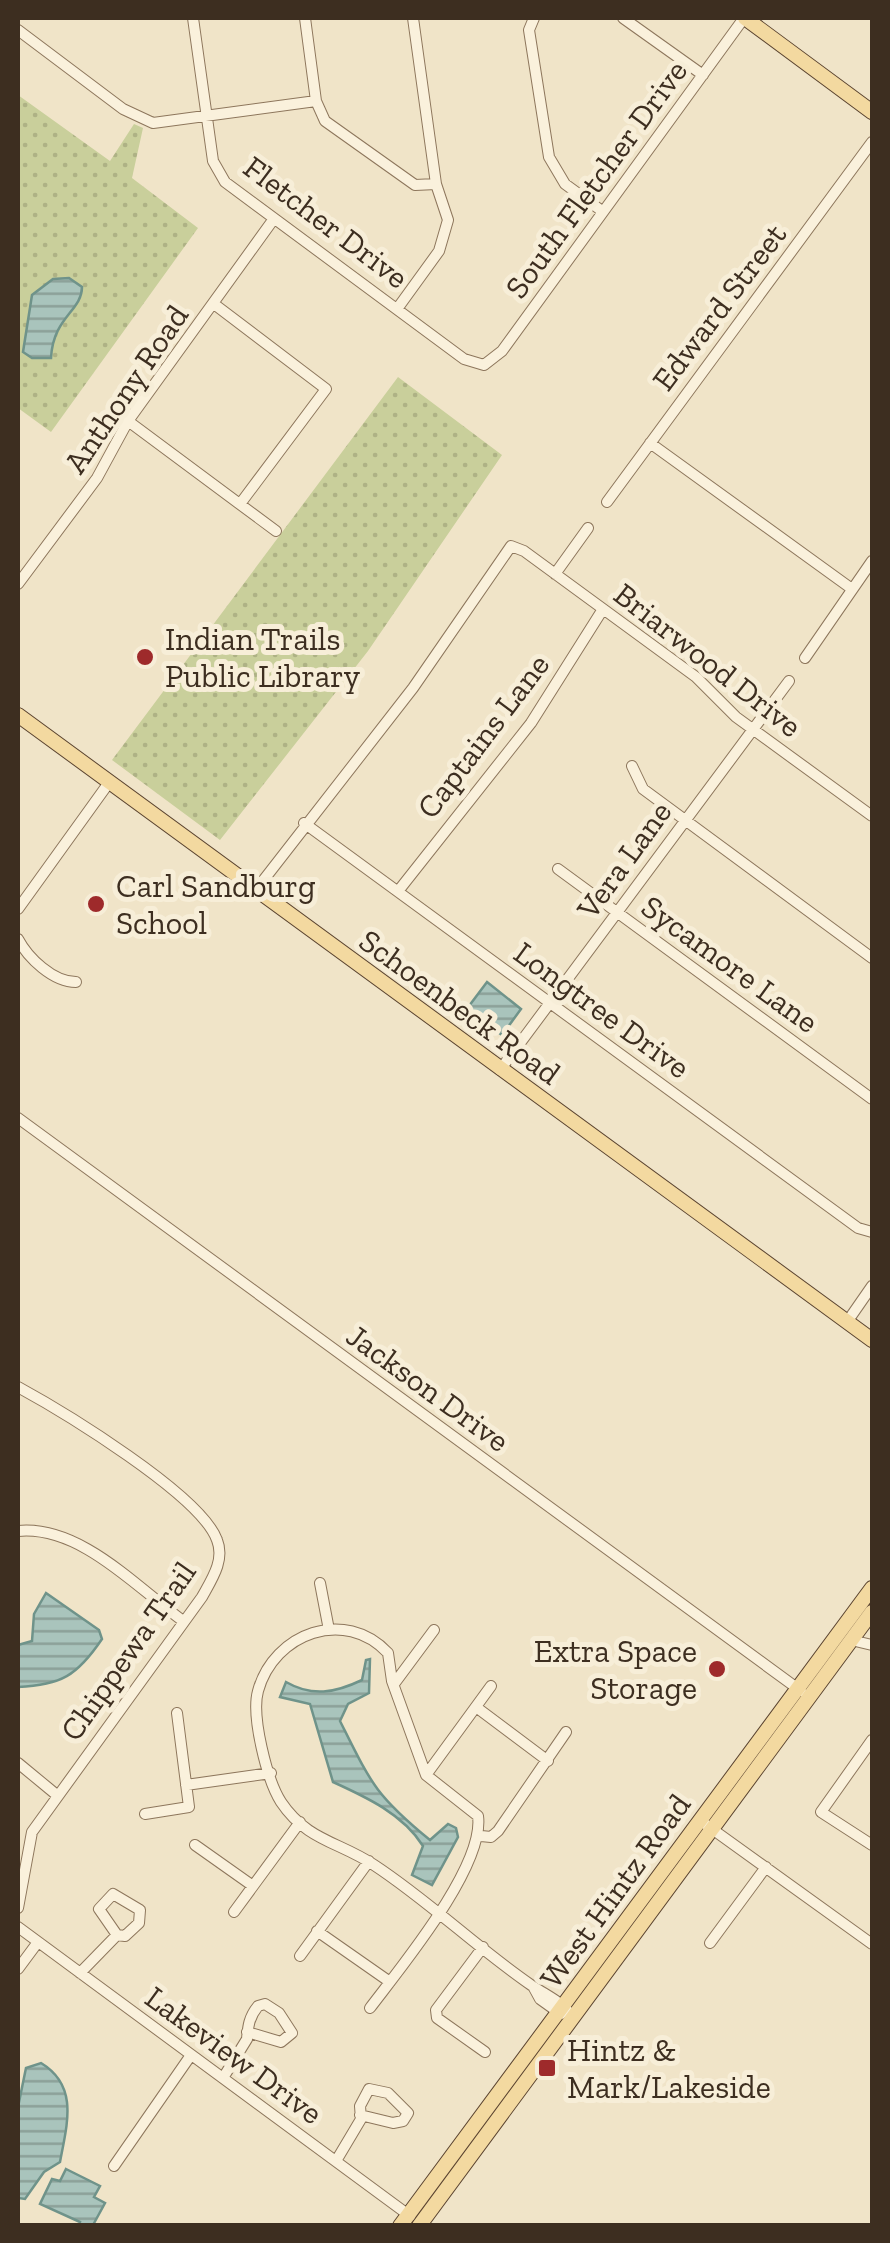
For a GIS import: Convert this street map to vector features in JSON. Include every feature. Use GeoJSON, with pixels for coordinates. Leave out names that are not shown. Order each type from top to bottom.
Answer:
{"type":"FeatureCollection","features":[{"type":"Feature","properties":{"kind":"main road"},"geometry":{"type":"LineString","coordinates":[[745,18],[872,112]]}},
{"type":"Feature","properties":{"kind":"main road","name":"Schoenbeck Road"},"geometry":{"type":"LineString","coordinates":[[18,715],[872,1340]]}},
{"type":"Feature","properties":{"kind":"main road","name":"West Hintz Road"},"geometry":{"type":"LineString","coordinates":[[414,2223],[565,2012],[804,1694],[872,1588]]}},
{"type":"Feature","properties":{"kind":"main road","name":"West Hintz Road"},"geometry":{"type":"LineString","coordinates":[[804,1694],[870,1622]]}},
{"type":"Feature","properties":{"kind":"street","name":"Fletcher Drive"},"geometry":{"type":"LineString","coordinates":[[193,18],[213,160],[226,182],[464,359],[484,365]]}},
{"type":"Feature","properties":{"kind":"street"},"geometry":{"type":"LineString","coordinates":[[305,18],[316,101],[326,121],[415,185],[436,184]]}},
{"type":"Feature","properties":{"kind":"street"},"geometry":{"type":"LineString","coordinates":[[398,309],[439,252],[448,220],[436,184],[413,18]]}},
{"type":"Feature","properties":{"kind":"street"},"geometry":{"type":"LineString","coordinates":[[534,18],[530,30],[548,157],[565,184],[602,211]]}},
{"type":"Feature","properties":{"kind":"street"},"geometry":{"type":"LineString","coordinates":[[623,18],[703,75]]}},
{"type":"Feature","properties":{"kind":"street","name":"South Fletcher Drive"},"geometry":{"type":"LineString","coordinates":[[484,365],[502,351],[745,18]]}},
{"type":"Feature","properties":{"kind":"street"},"geometry":{"type":"LineString","coordinates":[[18,30],[123,109],[153,123],[208,112],[316,101]]}},
{"type":"Feature","properties":{"kind":"street","name":"Edward Street"},"geometry":{"type":"LineString","coordinates":[[606,502],[872,142]]}},
{"type":"Feature","properties":{"kind":"street","name":"Anthony Road"},"geometry":{"type":"LineString","coordinates":[[18,584],[98,478],[128,421],[273,220]]}},
{"type":"Feature","properties":{"kind":"street"},"geometry":{"type":"LineString","coordinates":[[214,304],[326,389],[240,504]]}},
{"type":"Feature","properties":{"kind":"street"},"geometry":{"type":"LineString","coordinates":[[128,421],[276,531]]}},
{"type":"Feature","properties":{"kind":"street"},"geometry":{"type":"LineString","coordinates":[[650,442],[852,589]]}},
{"type":"Feature","properties":{"kind":"street"},"geometry":{"type":"LineString","coordinates":[[555,574],[588,528]]}},
{"type":"Feature","properties":{"kind":"street","name":"Briarwood Drive"},"geometry":{"type":"LineString","coordinates":[[304,823],[413,688],[511,546],[696,677],[752,728],[872,816]]}},
{"type":"Feature","properties":{"kind":"street"},"geometry":{"type":"LineString","coordinates":[[805,658],[872,561]]}},
{"type":"Feature","properties":{"kind":"street","name":"Captains Lane"},"geometry":{"type":"LineString","coordinates":[[399,890],[532,722],[603,608]]}},
{"type":"Feature","properties":{"kind":"street","name":"Vera Lane"},"geometry":{"type":"LineString","coordinates":[[500,1070],[789,681]]}},
{"type":"Feature","properties":{"kind":"street"},"geometry":{"type":"LineString","coordinates":[[632,766],[643,789],[872,958]]}},
{"type":"Feature","properties":{"kind":"street"},"geometry":{"type":"LineString","coordinates":[[18,909],[108,784]]}},
{"type":"Feature","properties":{"kind":"street"},"geometry":{"type":"LineString","coordinates":[[255,891],[304,823]]}},
{"type":"Feature","properties":{"kind":"street","name":"Longtree Drive"},"geometry":{"type":"LineString","coordinates":[[304,823],[858,1228],[872,1232]]}},
{"type":"Feature","properties":{"kind":"street","name":"Sycamore Lane"},"geometry":{"type":"LineString","coordinates":[[558,869],[872,1100]]}},
{"type":"Feature","properties":{"kind":"street"},"geometry":{"type":"LineString","coordinates":[[18,939],[25,953],[63,982],[76,982]]}},
{"type":"Feature","properties":{"kind":"street","name":"Jackson Drive"},"geometry":{"type":"LineString","coordinates":[[18,1118],[804,1694]]}},
{"type":"Feature","properties":{"kind":"street"},"geometry":{"type":"LineString","coordinates":[[846,1322],[872,1286]]}},
{"type":"Feature","properties":{"kind":"street","name":"Chippewa Trail"},"geometry":{"type":"LineString","coordinates":[[18,1387],[65,1413],[202,1513],[218,1542],[218,1569],[32,1832],[18,1908]]}},
{"type":"Feature","properties":{"kind":"street"},"geometry":{"type":"LineString","coordinates":[[18,1531],[56,1533],[78,1544],[183,1622]]}},
{"type":"Feature","properties":{"kind":"street"},"geometry":{"type":"LineString","coordinates":[[320,1583],[329,1630]]}},
{"type":"Feature","properties":{"kind":"street"},"geometry":{"type":"LineString","coordinates":[[370,2008],[440,1916],[481,1836],[478,1816],[426,1775],[394,1684],[388,1653],[361,1630],[329,1630],[289,1643],[256,1694],[261,1746],[280,1801],[328,1845],[369,1862],[440,1916],[483,1947],[565,2012]]}},
{"type":"Feature","properties":{"kind":"street"},"geometry":{"type":"LineString","coordinates":[[394,1684],[434,1630]]}},
{"type":"Feature","properties":{"kind":"street"},"geometry":{"type":"LineString","coordinates":[[852,1640],[872,1645]]}},
{"type":"Feature","properties":{"kind":"street"},"geometry":{"type":"LineString","coordinates":[[426,1775],[492,1686]]}},
{"type":"Feature","properties":{"kind":"street"},"geometry":{"type":"LineString","coordinates":[[476,1707],[548,1761]]}},
{"type":"Feature","properties":{"kind":"street"},"geometry":{"type":"LineString","coordinates":[[144,1814],[189,1808],[177,1713]]}},
{"type":"Feature","properties":{"kind":"street"},"geometry":{"type":"LineString","coordinates":[[481,1836],[491,1837],[498,1830],[566,1732]]}},
{"type":"Feature","properties":{"kind":"street"},"geometry":{"type":"LineString","coordinates":[[872,1740],[821,1812],[872,1845]]}},
{"type":"Feature","properties":{"kind":"street"},"geometry":{"type":"LineString","coordinates":[[18,1764],[58,1796]]}},
{"type":"Feature","properties":{"kind":"street"},"geometry":{"type":"LineString","coordinates":[[186,1784],[270,1773]]}},
{"type":"Feature","properties":{"kind":"street"},"geometry":{"type":"LineString","coordinates":[[234,1912],[300,1822]]}},
{"type":"Feature","properties":{"kind":"street"},"geometry":{"type":"LineString","coordinates":[[706,1825],[872,1944]]}},
{"type":"Feature","properties":{"kind":"street"},"geometry":{"type":"LineString","coordinates":[[195,1845],[253,1886]]}},
{"type":"Feature","properties":{"kind":"street"},"geometry":{"type":"LineString","coordinates":[[300,1956],[369,1862]]}},
{"type":"Feature","properties":{"kind":"street"},"geometry":{"type":"LineString","coordinates":[[710,1943],[766,1868]]}},
{"type":"Feature","properties":{"kind":"street","name":"Lakeview Drive"},"geometry":{"type":"LineString","coordinates":[[19,1931],[336,2161],[414,2223]]}},
{"type":"Feature","properties":{"kind":"street"},"geometry":{"type":"LineString","coordinates":[[318,1931],[390,1982]]}},
{"type":"Feature","properties":{"kind":"street"},"geometry":{"type":"LineString","coordinates":[[80,1973],[117,1935]]}},
{"type":"Feature","properties":{"kind":"street"},"geometry":{"type":"LineString","coordinates":[[18,1969],[38,1942]]}},
{"type":"Feature","properties":{"kind":"street"},"geometry":{"type":"LineString","coordinates":[[483,1947],[436,2010],[437,2018],[486,2052]]}},
{"type":"Feature","properties":{"kind":"street"},"geometry":{"type":"LineString","coordinates":[[223,2078],[252,2014],[265,2004],[280,2013],[292,2033],[281,2042],[247,2032]]}},
{"type":"Feature","properties":{"kind":"street"},"geometry":{"type":"LineString","coordinates":[[114,2166],[191,2055]]}},
{"type":"Feature","properties":{"kind":"street"},"geometry":{"type":"LineString","coordinates":[[336,2161],[360,2114],[364,2095],[380,2088],[408,2113],[403,2121],[393,2123],[360,2114]]}},
{"type":"Feature","properties":{"kind":"green space"},"geometry":{"type":"Polygon","coordinates":[[[18,95],[110,161],[134,124],[143,128],[132,178],[198,228],[51,432],[18,408],[18,95]]]}},
{"type":"Feature","properties":{"kind":"green space"},"geometry":{"type":"Polygon","coordinates":[[[398,377],[502,455],[368,651],[220,840],[112,760],[398,377]]]}},
{"type":"Feature","properties":{"kind":"water"},"geometry":{"type":"Polygon","coordinates":[[[69,278],[82,287],[81,295],[57,333],[51,358],[32,358],[23,352],[32,295],[53,279],[69,278]]]}},
{"type":"Feature","properties":{"kind":"water"},"geometry":{"type":"Polygon","coordinates":[[[487,982],[521,1009],[502,1035],[466,1010],[487,982]]]}},
{"type":"Feature","properties":{"kind":"water"},"geometry":{"type":"Polygon","coordinates":[[[46,1593],[99,1630],[102,1639],[67,1676],[46,1684],[18,1687],[18,1645],[32,1641],[34,1614],[46,1593]]]}},
{"type":"Feature","properties":{"kind":"water"},"geometry":{"type":"Polygon","coordinates":[[[370,1659],[369,1693],[348,1704],[340,1721],[368,1774],[397,1811],[430,1840],[448,1824],[456,1828],[458,1837],[432,1885],[412,1875],[423,1846],[415,1835],[371,1800],[333,1782],[310,1704],[280,1697],[286,1682],[314,1691],[333,1690],[362,1680],[366,1660],[370,1659]]]}},
{"type":"Feature","properties":{"kind":"water"},"geometry":{"type":"Polygon","coordinates":[[[41,2063],[53,2072],[66,2094],[65,2134],[60,2162],[44,2172],[25,2199],[18,2198],[18,2107],[26,2068],[41,2063]]]}},
{"type":"Feature","properties":{"kind":"water"},"geometry":{"type":"Polygon","coordinates":[[[66,2169],[100,2186],[94,2197],[105,2203],[93,2225],[79,2225],[80,2222],[40,2204],[52,2179],[60,2181],[66,2169]]]}},
{"type":"Feature","properties":{"kind":"place","name":"Indian Trails Public Library"},"geometry":{"type":"Point","coordinates":[145,657]}},
{"type":"Feature","properties":{"kind":"place","name":"Carl Sandburg School"},"geometry":{"type":"Point","coordinates":[96,904]}},
{"type":"Feature","properties":{"kind":"place","name":"Extra Space Storage"},"geometry":{"type":"Point","coordinates":[717,1669]}},
{"type":"Feature","properties":{"kind":"place","name":"Hintz & Mark/Lakeside"},"geometry":{"type":"Point","coordinates":[547,2068]}}]}
